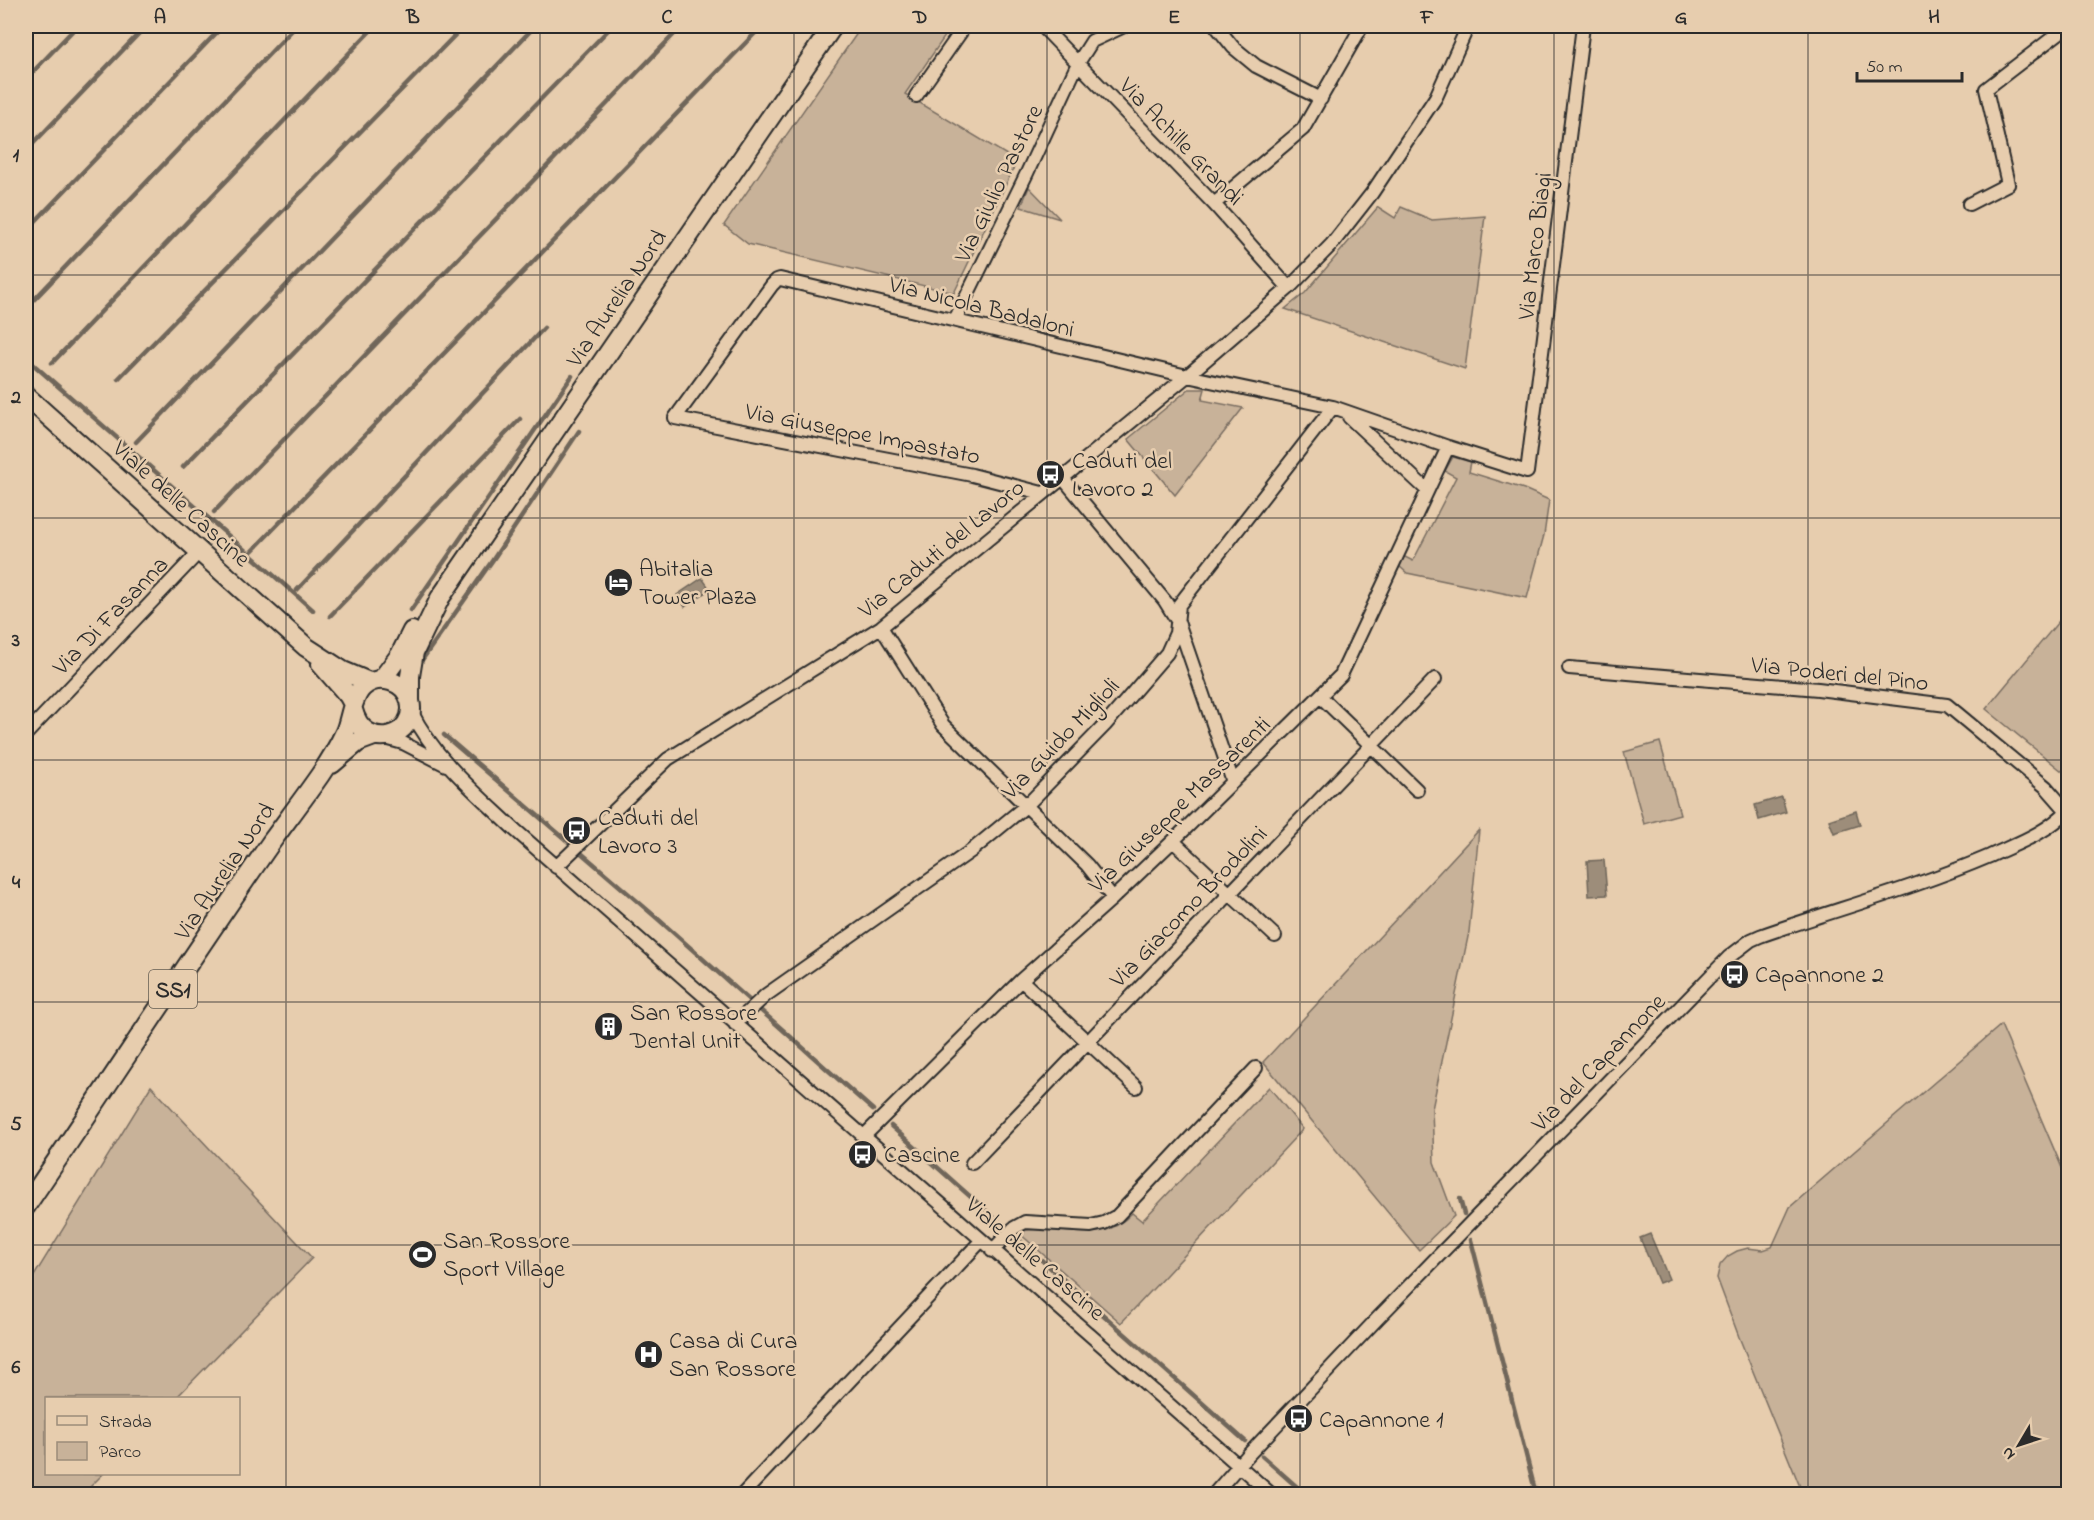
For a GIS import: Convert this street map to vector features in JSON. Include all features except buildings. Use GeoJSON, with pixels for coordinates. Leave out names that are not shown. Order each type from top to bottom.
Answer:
{"type":"FeatureCollection","features":[{"type":"Feature","properties":{"kind":"main road","name":"Via Aurelia Nord"},"geometry":{"type":"LineString","coordinates":[[410,706],[411,664],[414,651],[440,598],[833,26]]}},
{"type":"Feature","properties":{"kind":"main road","name":"Viale delle Cascine"},"geometry":{"type":"LineString","coordinates":[[26,396],[306,647],[348,695],[353,707]]}},
{"type":"Feature","properties":{"kind":"main road","name":"Via Aurelia Nord"},"geometry":{"type":"LineString","coordinates":[[375,681],[400,655],[409,635],[440,598]]}},
{"type":"Feature","properties":{"kind":"main road","name":"Viale delle Cascine"},"geometry":{"type":"LineString","coordinates":[[306,647],[343,671],[375,681]]}},
{"type":"Feature","properties":{"kind":"main road"},"geometry":{"type":"LineString","coordinates":[[375,681],[392,681],[400,686],[406,693],[410,706]]}},
{"type":"Feature","properties":{"kind":"main road","name":"SS1"},"geometry":{"type":"LineString","coordinates":[[353,707],[358,692],[375,681]]}},
{"type":"Feature","properties":{"kind":"main road","name":"SS1"},"geometry":{"type":"LineString","coordinates":[[378,736],[398,732],[404,726],[410,706]]}},
{"type":"Feature","properties":{"kind":"main road","name":"Via Aurelia Nord"},"geometry":{"type":"LineString","coordinates":[[26,1206],[272,841],[321,773],[345,732],[353,707]]}},
{"type":"Feature","properties":{"kind":"main road"},"geometry":{"type":"LineString","coordinates":[[353,707],[359,726],[378,736]]}},
{"type":"Feature","properties":{"kind":"main road","name":"Via Aurelia Nord"},"geometry":{"type":"LineString","coordinates":[[321,773],[358,742],[378,736]]}},
{"type":"Feature","properties":{"kind":"street"},"geometry":{"type":"LineString","coordinates":[[916,96],[965,26]]}},
{"type":"Feature","properties":{"kind":"street","name":"Via Achille Grandi"},"geometry":{"type":"LineString","coordinates":[[1042,26],[1214,204],[1289,288]]}},
{"type":"Feature","properties":{"kind":"street","name":"Via Giulio Pastore"},"geometry":{"type":"LineString","coordinates":[[955,320],[1078,63],[1092,41],[1124,26]]}},
{"type":"Feature","properties":{"kind":"street"},"geometry":{"type":"LineString","coordinates":[[1216,26],[1233,47],[1256,66],[1321,99]]}},
{"type":"Feature","properties":{"kind":"street"},"geometry":{"type":"LineString","coordinates":[[1214,204],[1296,136],[1306,124],[1362,26]]}},
{"type":"Feature","properties":{"kind":"street","name":"Via Caduti del Lavoro"},"geometry":{"type":"LineString","coordinates":[[556,867],[668,759],[881,627],[1186,376],[1289,288],[1332,244],[1372,194],[1436,97],[1468,26]]}},
{"type":"Feature","properties":{"kind":"street","name":"Via Marco Biagi"},"geometry":{"type":"LineString","coordinates":[[1527,472],[1583,26]]}},
{"type":"Feature","properties":{"kind":"street"},"geometry":{"type":"LineString","coordinates":[[1969,204],[2008,184],[1986,89],[2068,26]]}},
{"type":"Feature","properties":{"kind":"street","name":"Via Nicola Badaloni"},"geometry":{"type":"LineString","coordinates":[[675,418],[777,280],[1338,410],[1527,472]]}},
{"type":"Feature","properties":{"kind":"street"},"geometry":{"type":"LineString","coordinates":[[1338,410],[1427,490]]}},
{"type":"Feature","properties":{"kind":"street","name":"Via Guido Miglioli"},"geometry":{"type":"LineString","coordinates":[[735,1024],[761,999],[970,851],[1027,805],[1105,725],[1167,653],[1175,637],[1179,605],[1338,410]]}},
{"type":"Feature","properties":{"kind":"street","name":"Via Giuseppe Impastato"},"geometry":{"type":"LineString","coordinates":[[675,418],[972,475],[1042,493]]}},
{"type":"Feature","properties":{"kind":"street","name":"Via Giuseppe Massarenti"},"geometry":{"type":"LineString","coordinates":[[863,1137],[1021,980],[1173,841],[1341,675],[1448,447]]}},
{"type":"Feature","properties":{"kind":"street"},"geometry":{"type":"LineString","coordinates":[[1062,477],[1165,601],[1178,622],[1233,782]]}},
{"type":"Feature","properties":{"kind":"street","name":"Via Di Fasanna"},"geometry":{"type":"LineString","coordinates":[[26,734],[200,552]]}},
{"type":"Feature","properties":{"kind":"street"},"geometry":{"type":"LineString","coordinates":[[881,627],[943,725],[1087,864],[1113,898]]}},
{"type":"Feature","properties":{"kind":"street","name":"Via Poderi del Pino"},"geometry":{"type":"LineString","coordinates":[[1569,668],[1818,689],[1947,705],[2046,786],[2068,810]]}},
{"type":"Feature","properties":{"kind":"street","name":"Via Giacomo Brodolini"},"geometry":{"type":"LineString","coordinates":[[972,1163],[1435,679]]}},
{"type":"Feature","properties":{"kind":"street"},"geometry":{"type":"LineString","coordinates":[[1320,696],[1417,790]]}},
{"type":"Feature","properties":{"kind":"street","name":"Viale delle Cascine"},"geometry":{"type":"LineString","coordinates":[[410,706],[425,736],[449,767],[556,867],[1271,1494]]}},
{"type":"Feature","properties":{"kind":"street","name":"Viale delle Cascine"},"geometry":{"type":"LineString","coordinates":[[378,736],[403,743],[449,767]]}},
{"type":"Feature","properties":{"kind":"street","name":"Via del Capannone"},"geometry":{"type":"LineString","coordinates":[[1214,1494],[1238,1466],[1550,1141],[1729,957],[1745,944],[1760,936],[1969,865],[2034,836],[2057,822],[2068,810]]}},
{"type":"Feature","properties":{"kind":"street"},"geometry":{"type":"LineString","coordinates":[[1173,841],[1275,936]]}},
{"type":"Feature","properties":{"kind":"street"},"geometry":{"type":"LineString","coordinates":[[1021,980],[1136,1088]]}},
{"type":"Feature","properties":{"kind":"street"},"geometry":{"type":"LineString","coordinates":[[992,1251],[1014,1228],[1029,1222],[1090,1226],[1113,1219],[1256,1068]]}},
{"type":"Feature","properties":{"kind":"street"},"geometry":{"type":"LineString","coordinates":[[743,1494],[981,1241]]}},
{"type":"Feature","properties":{"kind":"green space"},"geometry":{"type":"Polygon","coordinates":[[[862,26],[952,26],[905,94],[1017,161],[954,293],[748,244],[724,225],[862,26]]]}},
{"type":"Feature","properties":{"kind":"green space"},"geometry":{"type":"Polygon","coordinates":[[[1029,187],[1060,219],[1021,207],[1029,187]]]}},
{"type":"Feature","properties":{"kind":"green space"},"geometry":{"type":"Polygon","coordinates":[[[1378,207],[1395,218],[1401,207],[1432,220],[1485,216],[1465,369],[1285,309],[1305,293],[1378,207]]]}},
{"type":"Feature","properties":{"kind":"green space"},"geometry":{"type":"Polygon","coordinates":[[[1189,389],[1205,389],[1202,400],[1243,408],[1175,495],[1128,439],[1189,389]]]}},
{"type":"Feature","properties":{"kind":"green space"},"geometry":{"type":"Polygon","coordinates":[[[1453,457],[1471,462],[1469,472],[1524,489],[1549,500],[1544,535],[1527,598],[1407,573],[1399,566],[1403,556],[1413,561],[1456,477],[1445,471],[1453,457]]]}},
{"type":"Feature","properties":{"kind":"green space"},"geometry":{"type":"Polygon","coordinates":[[[2068,610],[2068,776],[1986,709],[2068,610]]]}},
{"type":"Feature","properties":{"kind":"green space"},"geometry":{"type":"Polygon","coordinates":[[[1660,742],[1680,814],[1644,824],[1624,752],[1660,742]]]}},
{"type":"Feature","properties":{"kind":"green space"},"geometry":{"type":"Polygon","coordinates":[[[1479,830],[1469,932],[1432,1109],[1434,1162],[1454,1216],[1419,1250],[1263,1062],[1479,830]]]}},
{"type":"Feature","properties":{"kind":"green space"},"geometry":{"type":"Polygon","coordinates":[[[2001,1025],[2068,1182],[2068,1494],[1803,1494],[1717,1278],[1720,1265],[1728,1256],[1737,1251],[1748,1248],[1763,1250],[1772,1247],[1790,1207],[2001,1025]]]}},
{"type":"Feature","properties":{"kind":"green space"},"geometry":{"type":"Polygon","coordinates":[[[151,1086],[312,1258],[177,1397],[45,1397],[45,1475],[102,1475],[83,1494],[28,1494],[26,1492],[26,1289],[151,1086]]]}},
{"type":"Feature","properties":{"kind":"green space"},"geometry":{"type":"Polygon","coordinates":[[[1269,1087],[1303,1129],[1121,1323],[1019,1233],[1033,1229],[1079,1233],[1101,1232],[1122,1222],[1132,1213],[1142,1221],[1269,1087]]]}},
{"type":"Feature","properties":{"kind":"shaded area"},"geometry":{"type":"Polygon","coordinates":[[[702,578],[710,589],[685,607],[677,595],[702,578]]]}},
{"type":"Feature","properties":{"kind":"shaded area"},"geometry":{"type":"Polygon","coordinates":[[[1782,797],[1786,812],[1759,820],[1755,805],[1782,797]]]}},
{"type":"Feature","properties":{"kind":"shaded area"},"geometry":{"type":"Polygon","coordinates":[[[1856,811],[1860,825],[1834,833],[1829,820],[1856,811]]]}},
{"type":"Feature","properties":{"kind":"shaded area"},"geometry":{"type":"Polygon","coordinates":[[[1604,860],[1607,895],[1589,896],[1587,861],[1604,860]]]}},
{"type":"Feature","properties":{"kind":"shaded area"},"geometry":{"type":"Polygon","coordinates":[[[1650,1234],[1669,1279],[1659,1283],[1640,1238],[1650,1234]]]}},
{"type":"Feature","properties":{"kind":"waterway"},"geometry":{"type":"LineString","coordinates":[[26,79],[77,26]]}},
{"type":"Feature","properties":{"kind":"waterway"},"geometry":{"type":"LineString","coordinates":[[26,151],[146,26]]}},
{"type":"Feature","properties":{"kind":"waterway"},"geometry":{"type":"LineString","coordinates":[[26,231],[223,26]]}},
{"type":"Feature","properties":{"kind":"waterway"},"geometry":{"type":"LineString","coordinates":[[26,308],[296,26]]}},
{"type":"Feature","properties":{"kind":"waterway"},"geometry":{"type":"LineString","coordinates":[[52,363],[375,26]]}},
{"type":"Feature","properties":{"kind":"waterway"},"geometry":{"type":"LineString","coordinates":[[118,379],[464,26]]}},
{"type":"Feature","properties":{"kind":"waterway"},"geometry":{"type":"LineString","coordinates":[[136,442],[535,26]]}},
{"type":"Feature","properties":{"kind":"waterway"},"geometry":{"type":"LineString","coordinates":[[183,467],[612,26]]}},
{"type":"Feature","properties":{"kind":"waterway"},"geometry":{"type":"LineString","coordinates":[[214,512],[682,26]]}},
{"type":"Feature","properties":{"kind":"waterway"},"geometry":{"type":"LineString","coordinates":[[252,551],[762,26]]}},
{"type":"Feature","properties":{"kind":"waterway"},"geometry":{"type":"LineString","coordinates":[[297,590],[544,328]]}},
{"type":"Feature","properties":{"kind":"waterway"},"geometry":{"type":"LineString","coordinates":[[26,358],[313,610]]}},
{"type":"Feature","properties":{"kind":"waterway"},"geometry":{"type":"LineString","coordinates":[[411,610],[572,376]]}},
{"type":"Feature","properties":{"kind":"waterway"},"geometry":{"type":"LineString","coordinates":[[330,616],[520,419]]}},
{"type":"Feature","properties":{"kind":"waterway"},"geometry":{"type":"LineString","coordinates":[[422,660],[579,431]]}},
{"type":"Feature","properties":{"kind":"waterway"},"geometry":{"type":"LineString","coordinates":[[444,735],[658,919],[873,1110]]}},
{"type":"Feature","properties":{"kind":"waterway"},"geometry":{"type":"LineString","coordinates":[[891,1126],[1245,1441]]}},
{"type":"Feature","properties":{"kind":"waterway"},"geometry":{"type":"LineString","coordinates":[[1460,1199],[1464,1214]]}},
{"type":"Feature","properties":{"kind":"waterway"},"geometry":{"type":"LineString","coordinates":[[1471,1240],[1536,1494]]}},
{"type":"Feature","properties":{"kind":"waterway"},"geometry":{"type":"LineString","coordinates":[[1262,1456],[1305,1494]]}},
{"type":"Feature","properties":{"kind":"place","name":"Caduti del Lavoro 2"},"geometry":{"type":"Point","coordinates":[1051,474]}},
{"type":"Feature","properties":{"kind":"place","name":"Abitalia Tower Plaza"},"geometry":{"type":"Point","coordinates":[618,582]}},
{"type":"Feature","properties":{"kind":"place","name":"Caduti del Lavoro 3"},"geometry":{"type":"Point","coordinates":[577,831]}},
{"type":"Feature","properties":{"kind":"place","name":"Capannone 2"},"geometry":{"type":"Point","coordinates":[1734,974]}},
{"type":"Feature","properties":{"kind":"place","name":"San Rossore Dental Unit"},"geometry":{"type":"Point","coordinates":[609,1026]}},
{"type":"Feature","properties":{"kind":"place","name":"Cascine"},"geometry":{"type":"Point","coordinates":[863,1154]}},
{"type":"Feature","properties":{"kind":"place","name":"San Rossore Sport Village"},"geometry":{"type":"Point","coordinates":[422,1254]}},
{"type":"Feature","properties":{"kind":"place","name":"Casa di Cura San Rossore"},"geometry":{"type":"Point","coordinates":[648,1354]}},
{"type":"Feature","properties":{"kind":"place","name":"Capannone 1"},"geometry":{"type":"Point","coordinates":[1298,1419]}}]}
